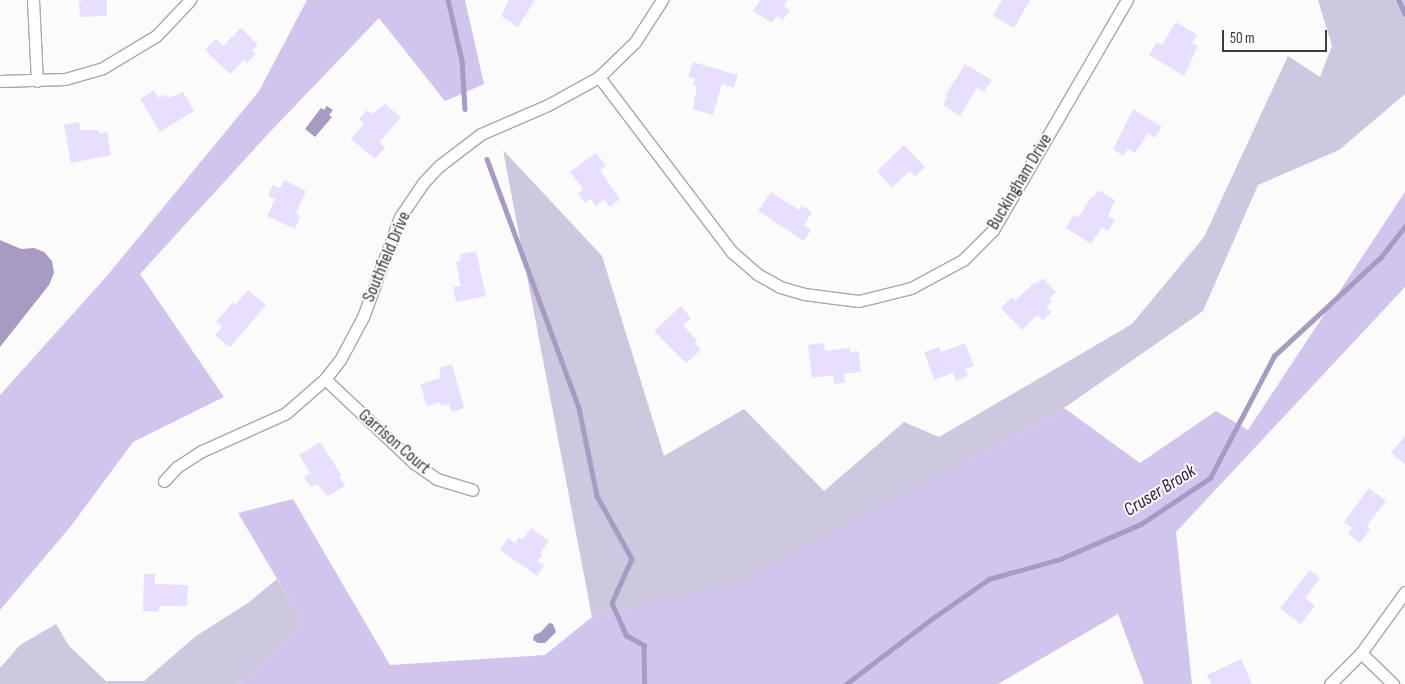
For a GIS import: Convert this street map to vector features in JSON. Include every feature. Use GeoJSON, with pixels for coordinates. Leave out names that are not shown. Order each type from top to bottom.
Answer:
{"type":"FeatureCollection","features":[{"type":"Feature","properties":{"kind":"street"},"geometry":{"type":"LineString","coordinates":[[33,0],[38,81]]}},
{"type":"Feature","properties":{"kind":"street"},"geometry":{"type":"LineString","coordinates":[[0,81],[65,79],[101,69],[156,36],[190,0]]}},
{"type":"Feature","properties":{"kind":"street","name":"Southfield Drive"},"geometry":{"type":"LineString","coordinates":[[164,481],[177,467],[202,451],[286,413],[325,380],[340,360],[362,317],[400,217],[423,183],[438,166],[481,134],[548,106],[599,77],[635,42],[662,0]]}},
{"type":"Feature","properties":{"kind":"street","name":"Buckingham Drive"},"geometry":{"type":"LineString","coordinates":[[599,77],[732,252],[757,274],[780,287],[804,294],[859,301],[911,288],[964,260],[993,230],[1127,0]]}},
{"type":"Feature","properties":{"kind":"street","name":"Garrison Court"},"geometry":{"type":"LineString","coordinates":[[325,380],[414,463],[437,479],[472,490]]}},
{"type":"Feature","properties":{"kind":"street"},"geometry":{"type":"LineString","coordinates":[[1330,684],[1362,653],[1405,592]]}},
{"type":"Feature","properties":{"kind":"street"},"geometry":{"type":"LineString","coordinates":[[1362,653],[1393,684]]}},
{"type":"Feature","properties":{"kind":"shaded area"},"geometry":{"type":"Polygon","coordinates":[[[307,0],[465,0],[484,84],[445,101],[379,18],[268,134],[140,274],[224,397],[133,442],[71,526],[0,610],[0,395],[106,277],[259,91],[307,0]]]}},
{"type":"Feature","properties":{"kind":"shaded area"},"geometry":{"type":"Polygon","coordinates":[[[1318,0],[1405,0],[1405,94],[1339,150],[1258,185],[1203,311],[1064,408],[739,584],[592,617],[503,150],[602,256],[664,456],[744,409],[824,491],[904,422],[939,437],[1132,324],[1204,237],[1288,56],[1320,77],[1332,46],[1318,0]]]}},
{"type":"Feature","properties":{"kind":"shaded area"},"geometry":{"type":"Polygon","coordinates":[[[327,106],[333,110],[329,115],[332,117],[315,137],[305,129],[321,108],[324,110],[327,106]]]}},
{"type":"Feature","properties":{"kind":"shaded area"},"geometry":{"type":"Polygon","coordinates":[[[1405,192],[1405,287],[1176,532],[1192,684],[1144,684],[1118,614],[998,684],[238,684],[304,624],[238,513],[293,499],[390,665],[545,655],[592,617],[739,583],[1064,408],[1140,463],[1216,411],[1248,430],[1405,192]]]}},
{"type":"Feature","properties":{"kind":"shaded area"},"geometry":{"type":"Polygon","coordinates":[[[0,240],[21,249],[34,248],[44,252],[52,261],[54,273],[49,285],[0,347],[0,240]]]}},
{"type":"Feature","properties":{"kind":"shaded area"},"geometry":{"type":"Polygon","coordinates":[[[277,579],[304,624],[238,684],[0,684],[0,668],[20,645],[56,624],[69,646],[106,681],[144,681],[196,636],[248,603],[277,579]]]}},
{"type":"Feature","properties":{"kind":"shaded area"},"geometry":{"type":"Polygon","coordinates":[[[549,623],[553,624],[556,632],[545,643],[538,643],[533,640],[534,635],[541,632],[549,623]]]}},
{"type":"Feature","properties":{"kind":"building"},"geometry":{"type":"Polygon","coordinates":[[[83,0],[107,0],[107,16],[80,17],[79,2],[83,0]]]}},
{"type":"Feature","properties":{"kind":"building"},"geometry":{"type":"Polygon","coordinates":[[[509,0],[535,0],[518,27],[501,16],[509,0]]]}},
{"type":"Feature","properties":{"kind":"building"},"geometry":{"type":"Polygon","coordinates":[[[760,0],[788,0],[784,6],[790,10],[783,20],[777,16],[772,23],[753,11],[760,0]]]}},
{"type":"Feature","properties":{"kind":"building"},"geometry":{"type":"Polygon","coordinates":[[[1002,0],[1030,0],[1014,28],[993,16],[1002,0]]]}},
{"type":"Feature","properties":{"kind":"building"},"geometry":{"type":"Polygon","coordinates":[[[1176,22],[1197,35],[1192,43],[1198,46],[1184,76],[1149,55],[1157,42],[1162,45],[1176,22]]]}},
{"type":"Feature","properties":{"kind":"building"},"geometry":{"type":"Polygon","coordinates":[[[241,28],[258,45],[252,51],[256,54],[247,63],[244,60],[230,74],[205,50],[216,39],[223,46],[241,28]]]}},
{"type":"Feature","properties":{"kind":"building"},"geometry":{"type":"Polygon","coordinates":[[[693,62],[738,75],[734,88],[722,84],[713,115],[693,109],[697,86],[693,85],[695,79],[688,77],[693,62]]]}},
{"type":"Feature","properties":{"kind":"building"},"geometry":{"type":"Polygon","coordinates":[[[965,64],[992,80],[984,92],[977,88],[960,116],[943,105],[947,97],[945,96],[965,64]]]}},
{"type":"Feature","properties":{"kind":"building"},"geometry":{"type":"Polygon","coordinates":[[[154,90],[159,98],[166,94],[168,98],[183,92],[194,111],[160,132],[140,99],[154,90]]]}},
{"type":"Feature","properties":{"kind":"building"},"geometry":{"type":"Polygon","coordinates":[[[385,104],[401,117],[379,142],[385,147],[375,159],[351,139],[364,124],[359,119],[367,110],[371,114],[385,104]]]}},
{"type":"Feature","properties":{"kind":"building"},"geometry":{"type":"Polygon","coordinates":[[[1133,109],[1162,127],[1155,138],[1148,133],[1135,153],[1128,149],[1123,156],[1113,149],[1133,109]]]}},
{"type":"Feature","properties":{"kind":"building"},"geometry":{"type":"Polygon","coordinates":[[[79,122],[80,130],[98,130],[99,134],[107,132],[111,155],[71,163],[64,125],[79,122]]]}},
{"type":"Feature","properties":{"kind":"building"},"geometry":{"type":"Polygon","coordinates":[[[904,145],[925,167],[915,177],[910,171],[892,188],[877,171],[904,145]]]}},
{"type":"Feature","properties":{"kind":"building"},"geometry":{"type":"Polygon","coordinates":[[[596,153],[606,166],[600,170],[620,199],[610,207],[604,199],[596,206],[591,199],[585,203],[578,194],[583,189],[570,172],[596,153]]]}},
{"type":"Feature","properties":{"kind":"building"},"geometry":{"type":"Polygon","coordinates":[[[284,180],[306,191],[296,214],[301,216],[295,229],[267,216],[275,199],[268,196],[273,185],[280,188],[284,180]]]}},
{"type":"Feature","properties":{"kind":"building"},"geometry":{"type":"Polygon","coordinates":[[[1098,190],[1115,200],[1108,216],[1115,220],[1108,231],[1102,227],[1091,244],[1066,228],[1073,215],[1078,218],[1098,190]]]}},
{"type":"Feature","properties":{"kind":"building"},"geometry":{"type":"Polygon","coordinates":[[[771,192],[799,210],[802,206],[812,212],[804,225],[811,230],[804,241],[758,211],[771,192]]]}},
{"type":"Feature","properties":{"kind":"building"},"geometry":{"type":"Polygon","coordinates":[[[476,251],[486,296],[456,302],[453,287],[461,286],[456,262],[461,261],[460,254],[476,251]]]}},
{"type":"Feature","properties":{"kind":"building"},"geometry":{"type":"Polygon","coordinates":[[[1043,278],[1056,292],[1049,298],[1052,301],[1046,307],[1051,312],[1043,320],[1037,315],[1022,330],[1001,308],[1012,297],[1015,301],[1034,283],[1036,284],[1043,278]]]}},
{"type":"Feature","properties":{"kind":"building"},"geometry":{"type":"Polygon","coordinates":[[[248,290],[266,305],[230,347],[215,335],[222,327],[216,322],[233,302],[236,304],[248,290]]]}},
{"type":"Feature","properties":{"kind":"building"},"geometry":{"type":"Polygon","coordinates":[[[681,306],[691,318],[683,325],[697,341],[695,343],[701,350],[686,363],[654,331],[681,306]]]}},
{"type":"Feature","properties":{"kind":"building"},"geometry":{"type":"Polygon","coordinates":[[[824,343],[825,351],[850,348],[850,352],[859,351],[861,372],[844,374],[845,382],[834,384],[833,375],[812,378],[808,345],[824,343]]]}},
{"type":"Feature","properties":{"kind":"building"},"geometry":{"type":"Polygon","coordinates":[[[965,343],[974,366],[965,369],[968,376],[956,381],[953,373],[934,380],[924,352],[939,347],[941,352],[965,343]]]}},
{"type":"Feature","properties":{"kind":"building"},"geometry":{"type":"Polygon","coordinates":[[[452,364],[464,408],[451,412],[449,404],[441,406],[440,402],[427,406],[420,384],[441,378],[439,368],[452,364]]]}},
{"type":"Feature","properties":{"kind":"building"},"geometry":{"type":"Polygon","coordinates":[[[1405,436],[1405,464],[1391,453],[1405,436]]]}},
{"type":"Feature","properties":{"kind":"building"},"geometry":{"type":"Polygon","coordinates":[[[320,442],[342,476],[339,477],[345,486],[328,496],[317,484],[311,487],[304,477],[310,473],[299,455],[320,442]]]}},
{"type":"Feature","properties":{"kind":"building"},"geometry":{"type":"Polygon","coordinates":[[[1369,488],[1386,501],[1367,526],[1370,529],[1360,543],[1348,534],[1352,528],[1344,522],[1369,488]]]}},
{"type":"Feature","properties":{"kind":"building"},"geometry":{"type":"Polygon","coordinates":[[[531,528],[549,541],[540,553],[542,555],[538,561],[544,565],[537,576],[500,550],[508,538],[515,543],[519,537],[523,539],[531,528]]]}},
{"type":"Feature","properties":{"kind":"building"},"geometry":{"type":"Polygon","coordinates":[[[1310,570],[1320,578],[1305,598],[1315,606],[1301,624],[1280,608],[1310,570]]]}},
{"type":"Feature","properties":{"kind":"building"},"geometry":{"type":"Polygon","coordinates":[[[144,574],[155,574],[155,584],[188,585],[187,606],[159,606],[159,612],[143,611],[144,574]]]}},
{"type":"Feature","properties":{"kind":"building"},"geometry":{"type":"Polygon","coordinates":[[[1241,659],[1252,684],[1211,684],[1207,675],[1241,659]]]}},
{"type":"Feature","properties":{"kind":"waterway"},"geometry":{"type":"LineString","coordinates":[[448,0],[462,60],[465,109]]}},
{"type":"Feature","properties":{"kind":"waterway"},"geometry":{"type":"LineString","coordinates":[[1399,0],[1405,14]]}},
{"type":"Feature","properties":{"kind":"waterway"},"geometry":{"type":"LineString","coordinates":[[487,159],[579,408],[597,496],[632,559],[612,603],[626,635],[644,645],[645,684]]}},
{"type":"Feature","properties":{"kind":"waterway","name":"Cruser Brook"},"geometry":{"type":"LineString","coordinates":[[846,684],[933,618],[989,579],[1060,559],[1141,524],[1210,478],[1274,356],[1381,257],[1405,226]]}}]}
